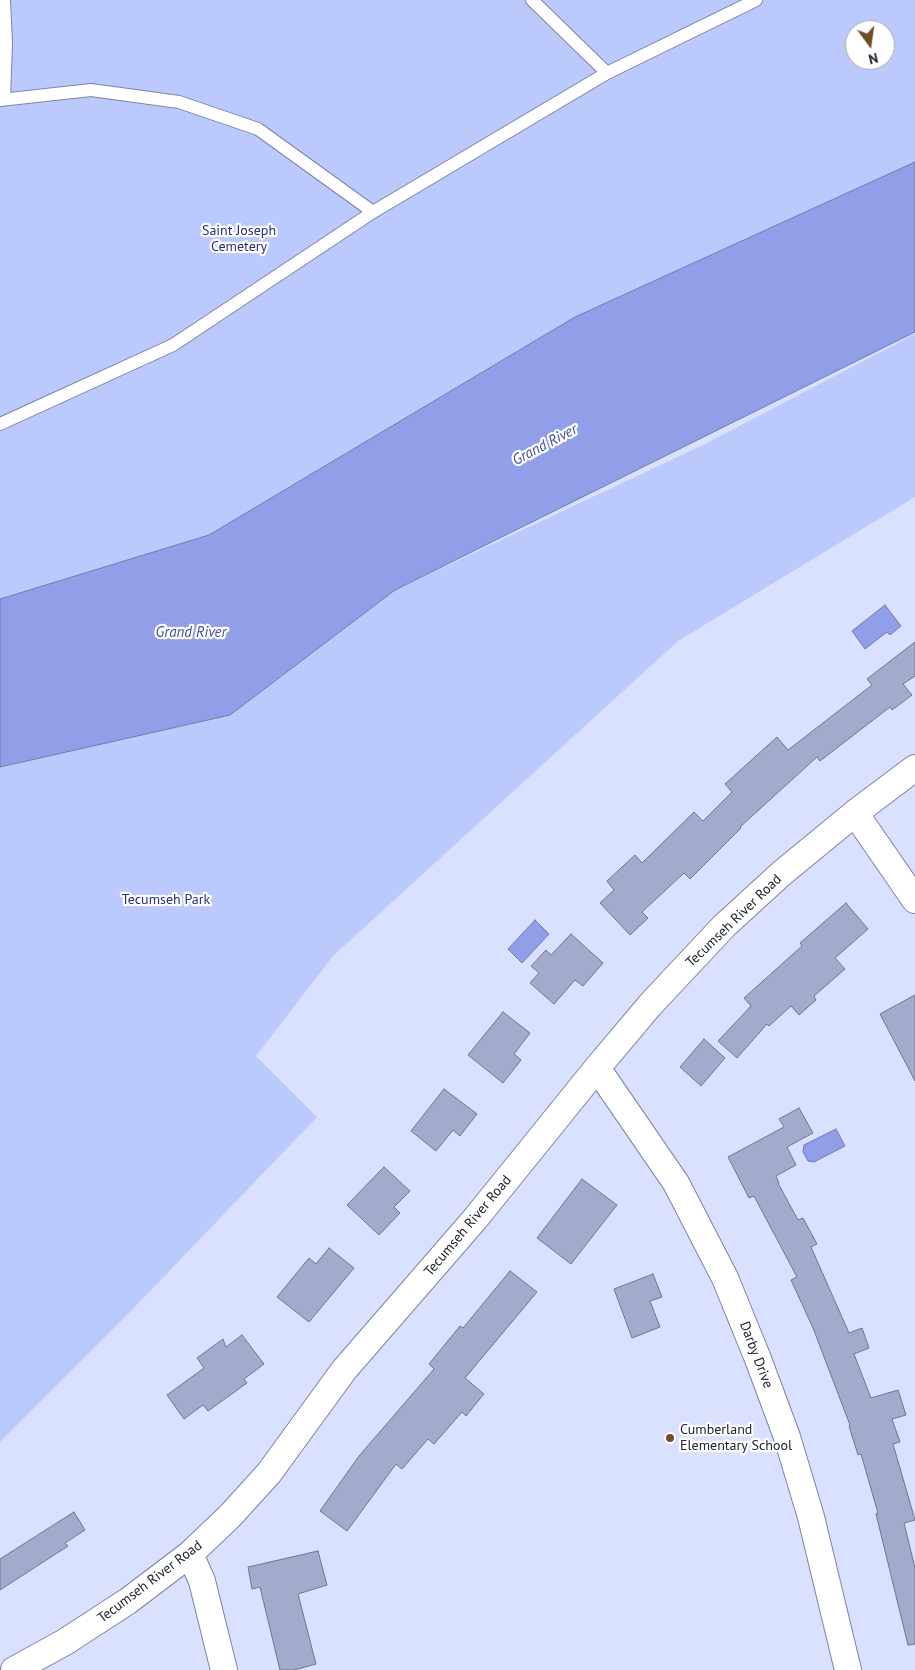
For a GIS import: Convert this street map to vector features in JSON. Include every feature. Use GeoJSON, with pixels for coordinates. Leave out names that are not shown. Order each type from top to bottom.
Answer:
{"type":"FeatureCollection","features":[{"type":"Feature","properties":{"kind":"street","name":"Tecumseh River Road"},"geometry":{"type":"LineString","coordinates":[[14,1670],[81,1632],[128,1601],[190,1554],[230,1516],[269,1473],[344,1370],[475,1219],[650,1005],[724,926],[782,873],[915,768]]}},
{"type":"Feature","properties":{"kind":"street"},"geometry":{"type":"LineString","coordinates":[[855,814],[915,900]]}},
{"type":"Feature","properties":{"kind":"street","name":"Darby Drive"},"geometry":{"type":"LineString","coordinates":[[597,1068],[676,1183],[725,1278],[787,1436],[811,1517],[848,1670]]}},
{"type":"Feature","properties":{"kind":"street"},"geometry":{"type":"LineString","coordinates":[[190,1554],[202,1581],[224,1670]]}},
{"type":"Feature","properties":{"kind":"lane"},"geometry":{"type":"LineString","coordinates":[[4,0],[6,43],[2,99],[90,90],[179,102],[258,129],[373,212]]}},
{"type":"Feature","properties":{"kind":"lane"},"geometry":{"type":"LineString","coordinates":[[532,0],[607,73]]}},
{"type":"Feature","properties":{"kind":"lane"},"geometry":{"type":"LineString","coordinates":[[0,424],[173,345],[373,212],[607,73],[756,0]]}},
{"type":"Feature","properties":{"kind":"green space","name":"Saint Joseph Cemetery"},"geometry":{"type":"Polygon","coordinates":[[[0,0],[915,0],[915,162],[575,317],[209,535],[0,599],[0,0]]]}},
{"type":"Feature","properties":{"kind":"green space","name":"Tecumseh Park"},"geometry":{"type":"Polygon","coordinates":[[[915,334],[915,497],[678,641],[333,956],[256,1056],[317,1117],[131,1311],[0,1442],[0,767],[230,715],[395,590],[705,444],[915,334]]]}},
{"type":"Feature","properties":{"kind":"water","name":"Grand River"},"geometry":{"type":"Polygon","coordinates":[[[915,162],[915,332],[395,590],[230,715],[0,767],[0,599],[209,535],[575,317],[915,162]]]}},
{"type":"Feature","properties":{"kind":"water"},"geometry":{"type":"Polygon","coordinates":[[[885,605],[901,626],[890,635],[887,632],[865,649],[852,631],[885,605]]]}},
{"type":"Feature","properties":{"kind":"water"},"geometry":{"type":"Polygon","coordinates":[[[535,920],[549,934],[522,963],[508,949],[535,920]]]}},
{"type":"Feature","properties":{"kind":"water"},"geometry":{"type":"Polygon","coordinates":[[[836,1129],[845,1146],[814,1162],[808,1161],[803,1152],[804,1145],[836,1129]]]}},
{"type":"Feature","properties":{"kind":"building"},"geometry":{"type":"Polygon","coordinates":[[[915,642],[915,676],[903,684],[912,695],[892,710],[890,707],[820,761],[817,757],[740,827],[690,879],[684,873],[642,912],[648,918],[630,935],[600,903],[614,890],[607,881],[635,855],[642,863],[694,812],[703,821],[732,792],[725,784],[777,737],[788,750],[872,685],[867,679],[915,642]]]}},
{"type":"Feature","properties":{"kind":"building"},"geometry":{"type":"Polygon","coordinates":[[[846,903],[868,929],[835,958],[845,969],[814,996],[816,1000],[799,1015],[791,1006],[769,1026],[767,1024],[737,1058],[718,1041],[751,1006],[744,998],[802,946],[800,943],[846,903]]]}},
{"type":"Feature","properties":{"kind":"building"},"geometry":{"type":"Polygon","coordinates":[[[571,934],[603,963],[583,986],[575,980],[554,1004],[530,983],[539,973],[531,966],[546,950],[551,955],[571,934]]]}},
{"type":"Feature","properties":{"kind":"building"},"geometry":{"type":"Polygon","coordinates":[[[915,995],[915,1081],[880,1014],[915,995]]]}},
{"type":"Feature","properties":{"kind":"building"},"geometry":{"type":"Polygon","coordinates":[[[503,1012],[530,1033],[514,1054],[521,1060],[503,1083],[468,1055],[503,1012]]]}},
{"type":"Feature","properties":{"kind":"building"},"geometry":{"type":"Polygon","coordinates":[[[704,1039],[725,1058],[701,1086],[680,1067],[704,1039]]]}},
{"type":"Feature","properties":{"kind":"building"},"geometry":{"type":"Polygon","coordinates":[[[444,1089],[477,1114],[460,1136],[453,1130],[436,1151],[411,1131],[444,1089]]]}},
{"type":"Feature","properties":{"kind":"building"},"geometry":{"type":"Polygon","coordinates":[[[799,1108],[813,1133],[787,1147],[796,1165],[776,1176],[778,1183],[798,1220],[803,1218],[817,1244],[811,1247],[849,1333],[862,1328],[869,1348],[854,1354],[871,1398],[898,1390],[906,1415],[892,1419],[900,1442],[893,1444],[915,1520],[904,1523],[915,1568],[915,1644],[908,1645],[876,1514],[878,1513],[861,1454],[858,1455],[850,1425],[813,1328],[791,1280],[797,1277],[754,1196],[749,1198],[728,1157],[784,1127],[779,1119],[799,1108]]]}},
{"type":"Feature","properties":{"kind":"building"},"geometry":{"type":"Polygon","coordinates":[[[384,1167],[410,1191],[394,1207],[400,1213],[379,1235],[347,1205],[384,1167]]]}},
{"type":"Feature","properties":{"kind":"building"},"geometry":{"type":"Polygon","coordinates":[[[582,1179],[617,1205],[571,1264],[537,1238],[582,1179]]]}},
{"type":"Feature","properties":{"kind":"building"},"geometry":{"type":"Polygon","coordinates":[[[329,1248],[354,1268],[309,1322],[277,1297],[309,1258],[316,1264],[329,1248]]]}},
{"type":"Feature","properties":{"kind":"building"},"geometry":{"type":"Polygon","coordinates":[[[510,1271],[537,1292],[465,1378],[484,1394],[466,1416],[462,1412],[434,1444],[428,1439],[402,1469],[396,1464],[347,1531],[320,1511],[359,1456],[434,1369],[429,1364],[460,1326],[463,1328],[510,1271]]]}},
{"type":"Feature","properties":{"kind":"building"},"geometry":{"type":"Polygon","coordinates":[[[653,1274],[662,1297],[650,1301],[660,1327],[632,1338],[614,1289],[653,1274]]]}},
{"type":"Feature","properties":{"kind":"building"},"geometry":{"type":"Polygon","coordinates":[[[242,1335],[264,1364],[244,1379],[247,1383],[208,1411],[203,1405],[184,1419],[167,1395],[204,1368],[197,1358],[223,1339],[226,1347],[242,1335]]]}},
{"type":"Feature","properties":{"kind":"building"},"geometry":{"type":"Polygon","coordinates":[[[74,1512],[85,1530],[65,1543],[68,1546],[0,1590],[0,1559],[74,1512]]]}},
{"type":"Feature","properties":{"kind":"building"},"geometry":{"type":"Polygon","coordinates":[[[318,1551],[327,1585],[298,1594],[316,1664],[294,1670],[280,1670],[260,1587],[252,1589],[248,1567],[318,1551]]]}},
{"type":"Feature","properties":{"kind":"place","name":"Cumberland Elementary School"},"geometry":{"type":"Point","coordinates":[670,1438]}}]}
